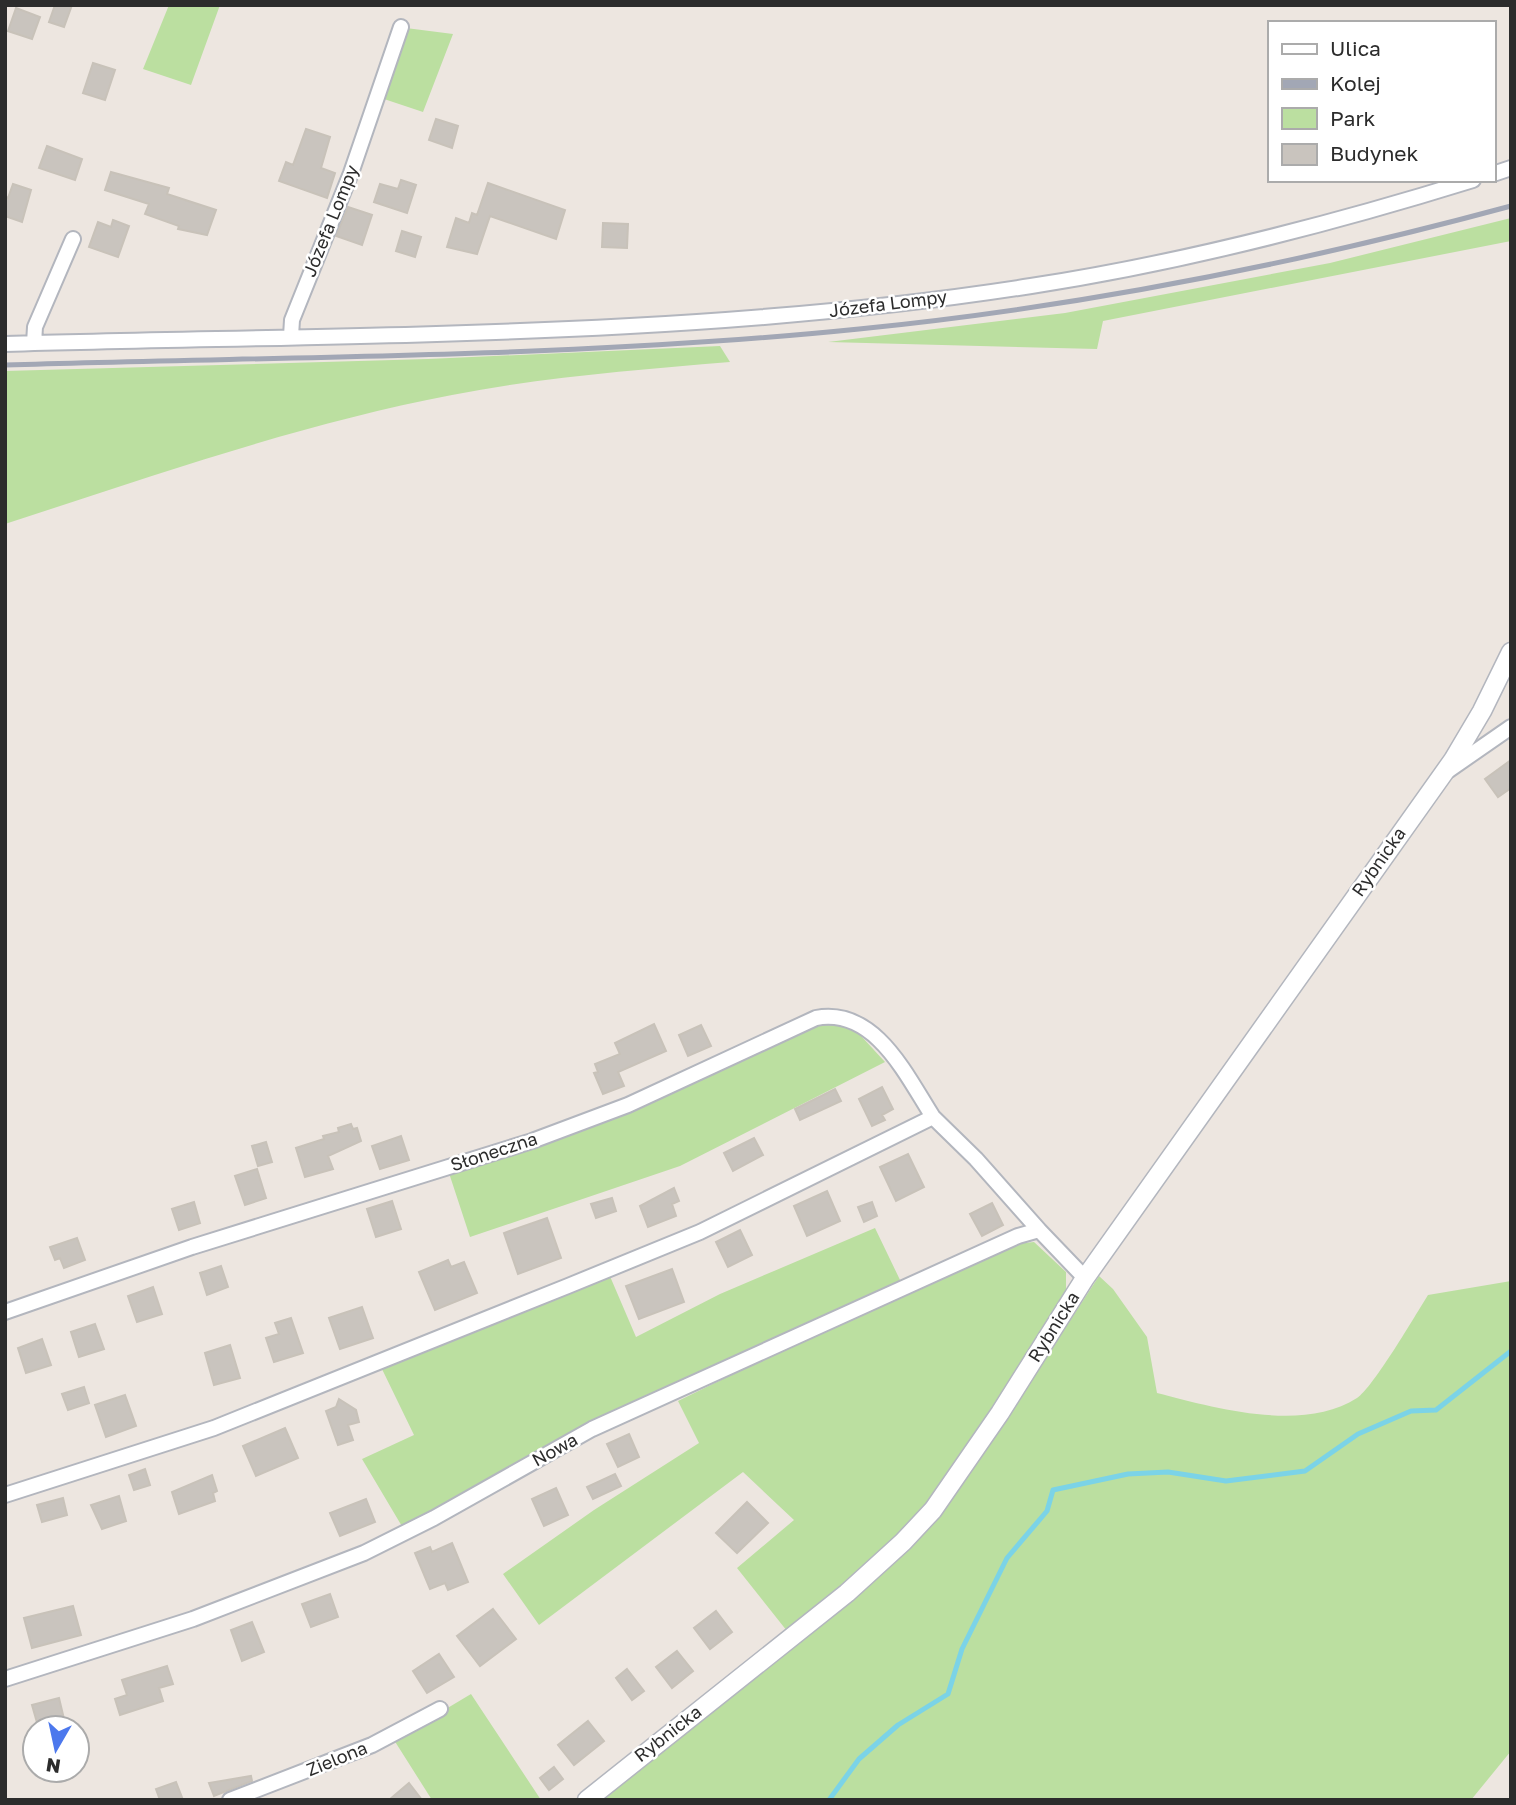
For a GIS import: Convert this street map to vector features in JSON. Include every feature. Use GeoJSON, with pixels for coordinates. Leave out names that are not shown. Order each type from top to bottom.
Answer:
{"type":"FeatureCollection","features":[{"type":"Feature","properties":{"kind":"street","name":"Józefa Lompy"},"geometry":{"type":"LineString","coordinates":[[291,336],[292,320],[351,173],[401,27]]}},
{"type":"Feature","properties":{"kind":"street","name":"Józefa Lompy"},"geometry":{"type":"LineString","coordinates":[[5,344],[670,324],[787,316],[1006,290],[1177,260],[1304,230],[1466,182]]}},
{"type":"Feature","properties":{"kind":"street"},"geometry":{"type":"LineString","coordinates":[[34,343],[36,327],[73,239]]}},
{"type":"Feature","properties":{"kind":"street","name":"Rybnicka"},"geometry":{"type":"LineString","coordinates":[[587,1800],[847,1593],[914,1531],[959,1475],[1085,1278],[1440,776],[1482,711],[1511,652]]}},
{"type":"Feature","properties":{"kind":"street","name":"Rybnicka"},"geometry":{"type":"LineString","coordinates":[[1440,776],[1511,727]]}},
{"type":"Feature","properties":{"kind":"street","name":"Słoneczna"},"geometry":{"type":"LineString","coordinates":[[5,1312],[192,1247],[532,1141],[628,1105],[816,1018],[833,1015],[866,1027],[887,1050],[933,1117],[976,1159],[1039,1230]]}},
{"type":"Feature","properties":{"kind":"street"},"geometry":{"type":"LineString","coordinates":[[5,1495],[215,1429],[568,1286],[711,1227],[933,1117]]}},
{"type":"Feature","properties":{"kind":"street"},"geometry":{"type":"LineString","coordinates":[[1039,1230],[1085,1278]]}},
{"type":"Feature","properties":{"kind":"street","name":"Nowa"},"geometry":{"type":"LineString","coordinates":[[5,1679],[193,1619],[364,1553],[445,1513],[592,1429],[1007,1241],[1039,1230]]}},
{"type":"Feature","properties":{"kind":"street","name":"Zielona"},"geometry":{"type":"LineString","coordinates":[[230,1800],[372,1745],[440,1709]]}},
{"type":"Feature","properties":{"kind":"green space"},"geometry":{"type":"Polygon","coordinates":[[[169,5],[220,5],[191,85],[143,69],[169,5]]]}},
{"type":"Feature","properties":{"kind":"green space"},"geometry":{"type":"Polygon","coordinates":[[[406,28],[453,34],[423,112],[381,98],[406,28]]]}},
{"type":"Feature","properties":{"kind":"green space"},"geometry":{"type":"Polygon","coordinates":[[[1511,218],[1511,241],[1103,321],[1097,349],[828,342],[1065,313],[1330,263],[1511,218]]]}},
{"type":"Feature","properties":{"kind":"green space"},"geometry":{"type":"Polygon","coordinates":[[[720,346],[730,362],[521,383],[395,407],[227,452],[5,524],[5,371],[428,359],[720,346]]]}},
{"type":"Feature","properties":{"kind":"green space"},"geometry":{"type":"Polygon","coordinates":[[[825,1022],[851,1025],[885,1062],[680,1166],[470,1237],[448,1170],[548,1142],[646,1106],[750,1053],[825,1022]]]}},
{"type":"Feature","properties":{"kind":"green space"},"geometry":{"type":"Polygon","coordinates":[[[875,1228],[901,1282],[615,1410],[403,1528],[362,1459],[414,1435],[381,1367],[609,1274],[636,1337],[720,1294],[875,1228]]]}},
{"type":"Feature","properties":{"kind":"green space"},"geometry":{"type":"Polygon","coordinates":[[[1034,1242],[1066,1272],[1066,1294],[1005,1394],[939,1490],[905,1529],[867,1565],[787,1631],[737,1568],[794,1520],[743,1472],[539,1625],[503,1574],[594,1510],[699,1443],[678,1401],[821,1331],[1015,1244],[1034,1242]]]}},
{"type":"Feature","properties":{"kind":"green space"},"geometry":{"type":"Polygon","coordinates":[[[1099,1276],[1113,1289],[1147,1337],[1157,1393],[1232,1410],[1285,1416],[1311,1414],[1335,1408],[1357,1398],[1383,1366],[1428,1295],[1511,1281],[1511,1751],[1471,1800],[598,1800],[874,1580],[920,1536],[987,1448],[1099,1276]]]}},
{"type":"Feature","properties":{"kind":"green space"},"geometry":{"type":"Polygon","coordinates":[[[471,1694],[541,1800],[432,1800],[394,1740],[471,1694]]]}},
{"type":"Feature","properties":{"kind":"building"},"geometry":{"type":"Polygon","coordinates":[[[55,5],[72,5],[64,27],[49,22],[55,5]]]}},
{"type":"Feature","properties":{"kind":"building"},"geometry":{"type":"Polygon","coordinates":[[[16,8],[40,17],[32,39],[8,31],[16,8]]]}},
{"type":"Feature","properties":{"kind":"building"},"geometry":{"type":"Polygon","coordinates":[[[93,63],[115,70],[105,100],[83,93],[93,63]]]}},
{"type":"Feature","properties":{"kind":"building"},"geometry":{"type":"Polygon","coordinates":[[[436,119],[458,126],[452,148],[429,140],[436,119]]]}},
{"type":"Feature","properties":{"kind":"building"},"geometry":{"type":"Polygon","coordinates":[[[306,129],[330,137],[321,168],[335,173],[327,198],[279,181],[286,162],[293,165],[306,129]]]}},
{"type":"Feature","properties":{"kind":"building"},"geometry":{"type":"Polygon","coordinates":[[[47,146],[82,159],[75,180],[39,168],[47,146]]]}},
{"type":"Feature","properties":{"kind":"building"},"geometry":{"type":"Polygon","coordinates":[[[111,172],[169,188],[167,194],[216,210],[207,235],[178,229],[179,226],[145,214],[149,204],[105,190],[111,172]]]}},
{"type":"Feature","properties":{"kind":"building"},"geometry":{"type":"Polygon","coordinates":[[[401,180],[416,185],[407,213],[374,202],[380,184],[398,189],[401,180]]]}},
{"type":"Feature","properties":{"kind":"building"},"geometry":{"type":"Polygon","coordinates":[[[488,183],[565,210],[556,239],[490,216],[477,254],[447,247],[456,218],[469,223],[472,213],[477,215],[488,183]]]}},
{"type":"Feature","properties":{"kind":"building"},"geometry":{"type":"Polygon","coordinates":[[[13,184],[31,190],[22,222],[5,216],[5,197],[8,198],[13,184]]]}},
{"type":"Feature","properties":{"kind":"building"},"geometry":{"type":"Polygon","coordinates":[[[348,207],[372,215],[362,245],[336,236],[348,207]]]}},
{"type":"Feature","properties":{"kind":"building"},"geometry":{"type":"Polygon","coordinates":[[[113,220],[129,226],[118,257],[89,247],[98,222],[111,227],[113,220]]]}},
{"type":"Feature","properties":{"kind":"building"},"geometry":{"type":"Polygon","coordinates":[[[603,223],[628,224],[627,248],[602,247],[603,223]]]}},
{"type":"Feature","properties":{"kind":"building"},"geometry":{"type":"Polygon","coordinates":[[[402,231],[421,237],[415,257],[396,251],[402,231]]]}},
{"type":"Feature","properties":{"kind":"building"},"geometry":{"type":"Polygon","coordinates":[[[1511,760],[1511,788],[1498,797],[1485,779],[1511,760]]]}},
{"type":"Feature","properties":{"kind":"building"},"geometry":{"type":"Polygon","coordinates":[[[654,1024],[666,1051],[618,1072],[624,1086],[603,1094],[594,1073],[598,1072],[595,1064],[620,1054],[615,1043],[654,1024]]]}},
{"type":"Feature","properties":{"kind":"building"},"geometry":{"type":"Polygon","coordinates":[[[701,1025],[711,1046],[688,1056],[679,1035],[701,1025]]]}},
{"type":"Feature","properties":{"kind":"building"},"geometry":{"type":"Polygon","coordinates":[[[882,1087],[893,1109],[882,1115],[885,1120],[872,1126],[859,1099],[882,1087]]]}},
{"type":"Feature","properties":{"kind":"building"},"geometry":{"type":"Polygon","coordinates":[[[835,1089],[841,1101],[800,1120],[795,1109],[835,1089]]]}},
{"type":"Feature","properties":{"kind":"building"},"geometry":{"type":"Polygon","coordinates":[[[351,1124],[353,1129],[357,1128],[361,1141],[328,1156],[333,1169],[305,1177],[296,1148],[324,1139],[323,1136],[339,1132],[338,1128],[351,1124]]]}},
{"type":"Feature","properties":{"kind":"building"},"geometry":{"type":"Polygon","coordinates":[[[401,1136],[409,1160],[380,1169],[372,1146],[401,1136]]]}},
{"type":"Feature","properties":{"kind":"building"},"geometry":{"type":"Polygon","coordinates":[[[754,1138],[763,1155],[733,1171],[724,1153],[754,1138]]]}},
{"type":"Feature","properties":{"kind":"building"},"geometry":{"type":"Polygon","coordinates":[[[266,1142],[272,1162],[258,1166],[252,1146],[266,1142]]]}},
{"type":"Feature","properties":{"kind":"building"},"geometry":{"type":"Polygon","coordinates":[[[908,1154],[924,1187],[896,1201],[880,1167],[908,1154]]]}},
{"type":"Feature","properties":{"kind":"building"},"geometry":{"type":"Polygon","coordinates":[[[257,1169],[266,1198],[245,1205],[235,1176],[257,1169]]]}},
{"type":"Feature","properties":{"kind":"building"},"geometry":{"type":"Polygon","coordinates":[[[674,1188],[679,1201],[672,1204],[676,1216],[648,1227],[640,1206],[674,1188]]]}},
{"type":"Feature","properties":{"kind":"building"},"geometry":{"type":"Polygon","coordinates":[[[827,1191],[840,1221],[807,1236],[794,1206],[827,1191]]]}},
{"type":"Feature","properties":{"kind":"building"},"geometry":{"type":"Polygon","coordinates":[[[612,1198],[616,1211],[596,1218],[591,1204],[612,1198]]]}},
{"type":"Feature","properties":{"kind":"building"},"geometry":{"type":"Polygon","coordinates":[[[392,1201],[401,1229],[376,1237],[367,1209],[392,1201]]]}},
{"type":"Feature","properties":{"kind":"building"},"geometry":{"type":"Polygon","coordinates":[[[194,1202],[200,1223],[179,1230],[172,1209],[194,1202]]]}},
{"type":"Feature","properties":{"kind":"building"},"geometry":{"type":"Polygon","coordinates":[[[872,1202],[877,1216],[864,1222],[858,1207],[872,1202]]]}},
{"type":"Feature","properties":{"kind":"building"},"geometry":{"type":"Polygon","coordinates":[[[992,1203],[1003,1225],[982,1236],[970,1214],[992,1203]]]}},
{"type":"Feature","properties":{"kind":"building"},"geometry":{"type":"Polygon","coordinates":[[[547,1218],[561,1258],[518,1274],[504,1233],[547,1218]]]}},
{"type":"Feature","properties":{"kind":"building"},"geometry":{"type":"Polygon","coordinates":[[[740,1230],[752,1255],[728,1267],[716,1242],[740,1230]]]}},
{"type":"Feature","properties":{"kind":"building"},"geometry":{"type":"Polygon","coordinates":[[[77,1238],[85,1260],[64,1268],[60,1258],[55,1260],[50,1247],[77,1238]]]}},
{"type":"Feature","properties":{"kind":"building"},"geometry":{"type":"Polygon","coordinates":[[[448,1260],[451,1267],[464,1262],[477,1293],[435,1310],[419,1272],[448,1260]]]}},
{"type":"Feature","properties":{"kind":"building"},"geometry":{"type":"Polygon","coordinates":[[[221,1266],[228,1287],[207,1295],[200,1273],[221,1266]]]}},
{"type":"Feature","properties":{"kind":"building"},"geometry":{"type":"Polygon","coordinates":[[[672,1269],[684,1302],[639,1319],[626,1286],[672,1269]]]}},
{"type":"Feature","properties":{"kind":"building"},"geometry":{"type":"Polygon","coordinates":[[[153,1287],[162,1314],[137,1322],[128,1296],[153,1287]]]}},
{"type":"Feature","properties":{"kind":"building"},"geometry":{"type":"Polygon","coordinates":[[[362,1307],[373,1338],[340,1349],[329,1318],[362,1307]]]}},
{"type":"Feature","properties":{"kind":"building"},"geometry":{"type":"Polygon","coordinates":[[[291,1318],[303,1353],[274,1362],[266,1338],[279,1334],[275,1323],[291,1318]]]}},
{"type":"Feature","properties":{"kind":"building"},"geometry":{"type":"Polygon","coordinates":[[[95,1324],[104,1349],[79,1357],[71,1332],[95,1324]]]}},
{"type":"Feature","properties":{"kind":"building"},"geometry":{"type":"Polygon","coordinates":[[[42,1339],[51,1365],[26,1373],[18,1348],[42,1339]]]}},
{"type":"Feature","properties":{"kind":"building"},"geometry":{"type":"Polygon","coordinates":[[[230,1345],[240,1378],[214,1385],[205,1353],[230,1345]]]}},
{"type":"Feature","properties":{"kind":"building"},"geometry":{"type":"Polygon","coordinates":[[[84,1387],[89,1403],[68,1410],[62,1394],[84,1387]]]}},
{"type":"Feature","properties":{"kind":"building"},"geometry":{"type":"Polygon","coordinates":[[[125,1395],[136,1426],[106,1437],[95,1405],[125,1395]]]}},
{"type":"Feature","properties":{"kind":"building"},"geometry":{"type":"Polygon","coordinates":[[[339,1399],[356,1410],[359,1422],[348,1425],[353,1440],[338,1445],[326,1411],[336,1407],[339,1399]]]}},
{"type":"Feature","properties":{"kind":"building"},"geometry":{"type":"Polygon","coordinates":[[[285,1428],[298,1458],[256,1476],[243,1446],[285,1428]]]}},
{"type":"Feature","properties":{"kind":"building"},"geometry":{"type":"Polygon","coordinates":[[[629,1434],[639,1457],[618,1467],[607,1444],[629,1434]]]}},
{"type":"Feature","properties":{"kind":"building"},"geometry":{"type":"Polygon","coordinates":[[[145,1469],[150,1485],[134,1490],[129,1475],[145,1469]]]}},
{"type":"Feature","properties":{"kind":"building"},"geometry":{"type":"Polygon","coordinates":[[[615,1474],[621,1486],[593,1499],[587,1487],[615,1474]]]}},
{"type":"Feature","properties":{"kind":"building"},"geometry":{"type":"Polygon","coordinates":[[[212,1475],[217,1491],[213,1493],[215,1501],[179,1514],[172,1492],[212,1475]]]}},
{"type":"Feature","properties":{"kind":"building"},"geometry":{"type":"Polygon","coordinates":[[[556,1488],[568,1515],[544,1526],[532,1499],[556,1488]]]}},
{"type":"Feature","properties":{"kind":"building"},"geometry":{"type":"Polygon","coordinates":[[[119,1496],[126,1521],[102,1529],[91,1505],[119,1496]]]}},
{"type":"Feature","properties":{"kind":"building"},"geometry":{"type":"Polygon","coordinates":[[[63,1498],[67,1515],[42,1522],[37,1505],[63,1498]]]}},
{"type":"Feature","properties":{"kind":"building"},"geometry":{"type":"Polygon","coordinates":[[[366,1499],[375,1522],[340,1536],[330,1513],[366,1499]]]}},
{"type":"Feature","properties":{"kind":"building"},"geometry":{"type":"Polygon","coordinates":[[[747,1502],[768,1523],[737,1553],[716,1533],[747,1502]]]}},
{"type":"Feature","properties":{"kind":"building"},"geometry":{"type":"Polygon","coordinates":[[[452,1543],[468,1582],[448,1590],[445,1583],[430,1589],[415,1553],[430,1547],[432,1552],[452,1543]]]}},
{"type":"Feature","properties":{"kind":"building"},"geometry":{"type":"Polygon","coordinates":[[[330,1594],[338,1617],[311,1627],[302,1604],[330,1594]]]}},
{"type":"Feature","properties":{"kind":"building"},"geometry":{"type":"Polygon","coordinates":[[[73,1606],[81,1635],[32,1648],[24,1618],[73,1606]]]}},
{"type":"Feature","properties":{"kind":"building"},"geometry":{"type":"Polygon","coordinates":[[[493,1609],[516,1639],[480,1666],[457,1636],[493,1609]]]}},
{"type":"Feature","properties":{"kind":"building"},"geometry":{"type":"Polygon","coordinates":[[[716,1611],[732,1632],[710,1649],[694,1628],[716,1611]]]}},
{"type":"Feature","properties":{"kind":"building"},"geometry":{"type":"Polygon","coordinates":[[[252,1622],[264,1652],[242,1661],[231,1630],[252,1622]]]}},
{"type":"Feature","properties":{"kind":"building"},"geometry":{"type":"Polygon","coordinates":[[[677,1651],[693,1671],[672,1688],[656,1667],[677,1651]]]}},
{"type":"Feature","properties":{"kind":"building"},"geometry":{"type":"Polygon","coordinates":[[[439,1654],[454,1677],[427,1693],[413,1671],[439,1654]]]}},
{"type":"Feature","properties":{"kind":"building"},"geometry":{"type":"Polygon","coordinates":[[[167,1666],[173,1684],[159,1688],[163,1701],[120,1715],[115,1699],[127,1695],[122,1680],[167,1666]]]}},
{"type":"Feature","properties":{"kind":"building"},"geometry":{"type":"Polygon","coordinates":[[[627,1669],[644,1691],[632,1700],[616,1678],[627,1669]]]}},
{"type":"Feature","properties":{"kind":"building"},"geometry":{"type":"Polygon","coordinates":[[[59,1698],[63,1714],[35,1714],[32,1705],[59,1698]]]}},
{"type":"Feature","properties":{"kind":"building"},"geometry":{"type":"Polygon","coordinates":[[[588,1721],[604,1741],[574,1765],[558,1745],[588,1721]]]}},
{"type":"Feature","properties":{"kind":"building"},"geometry":{"type":"Polygon","coordinates":[[[554,1767],[563,1779],[549,1790],[540,1778],[554,1767]]]}},
{"type":"Feature","properties":{"kind":"building"},"geometry":{"type":"Polygon","coordinates":[[[251,1776],[252,1781],[214,1796],[209,1783],[251,1776]]]}},
{"type":"Feature","properties":{"kind":"building"},"geometry":{"type":"Polygon","coordinates":[[[176,1782],[183,1800],[160,1800],[156,1789],[176,1782]]]}},
{"type":"Feature","properties":{"kind":"building"},"geometry":{"type":"Polygon","coordinates":[[[409,1783],[422,1800],[389,1800],[409,1783]]]}},
{"type":"Feature","properties":{"kind":"waterway"},"geometry":{"type":"LineString","coordinates":[[829,1800],[859,1759],[898,1725],[948,1694],[962,1649],[1007,1558],[1047,1511],[1053,1490],[1128,1474],[1168,1472],[1226,1481],[1305,1471],[1358,1434],[1411,1411],[1436,1410],[1511,1351]]}},
{"type":"Feature","properties":{"kind":"railway"},"geometry":{"type":"LineString","coordinates":[[5,365],[539,351],[753,339],[859,329],[1024,309],[1187,281],[1350,247],[1511,206]]}}]}
